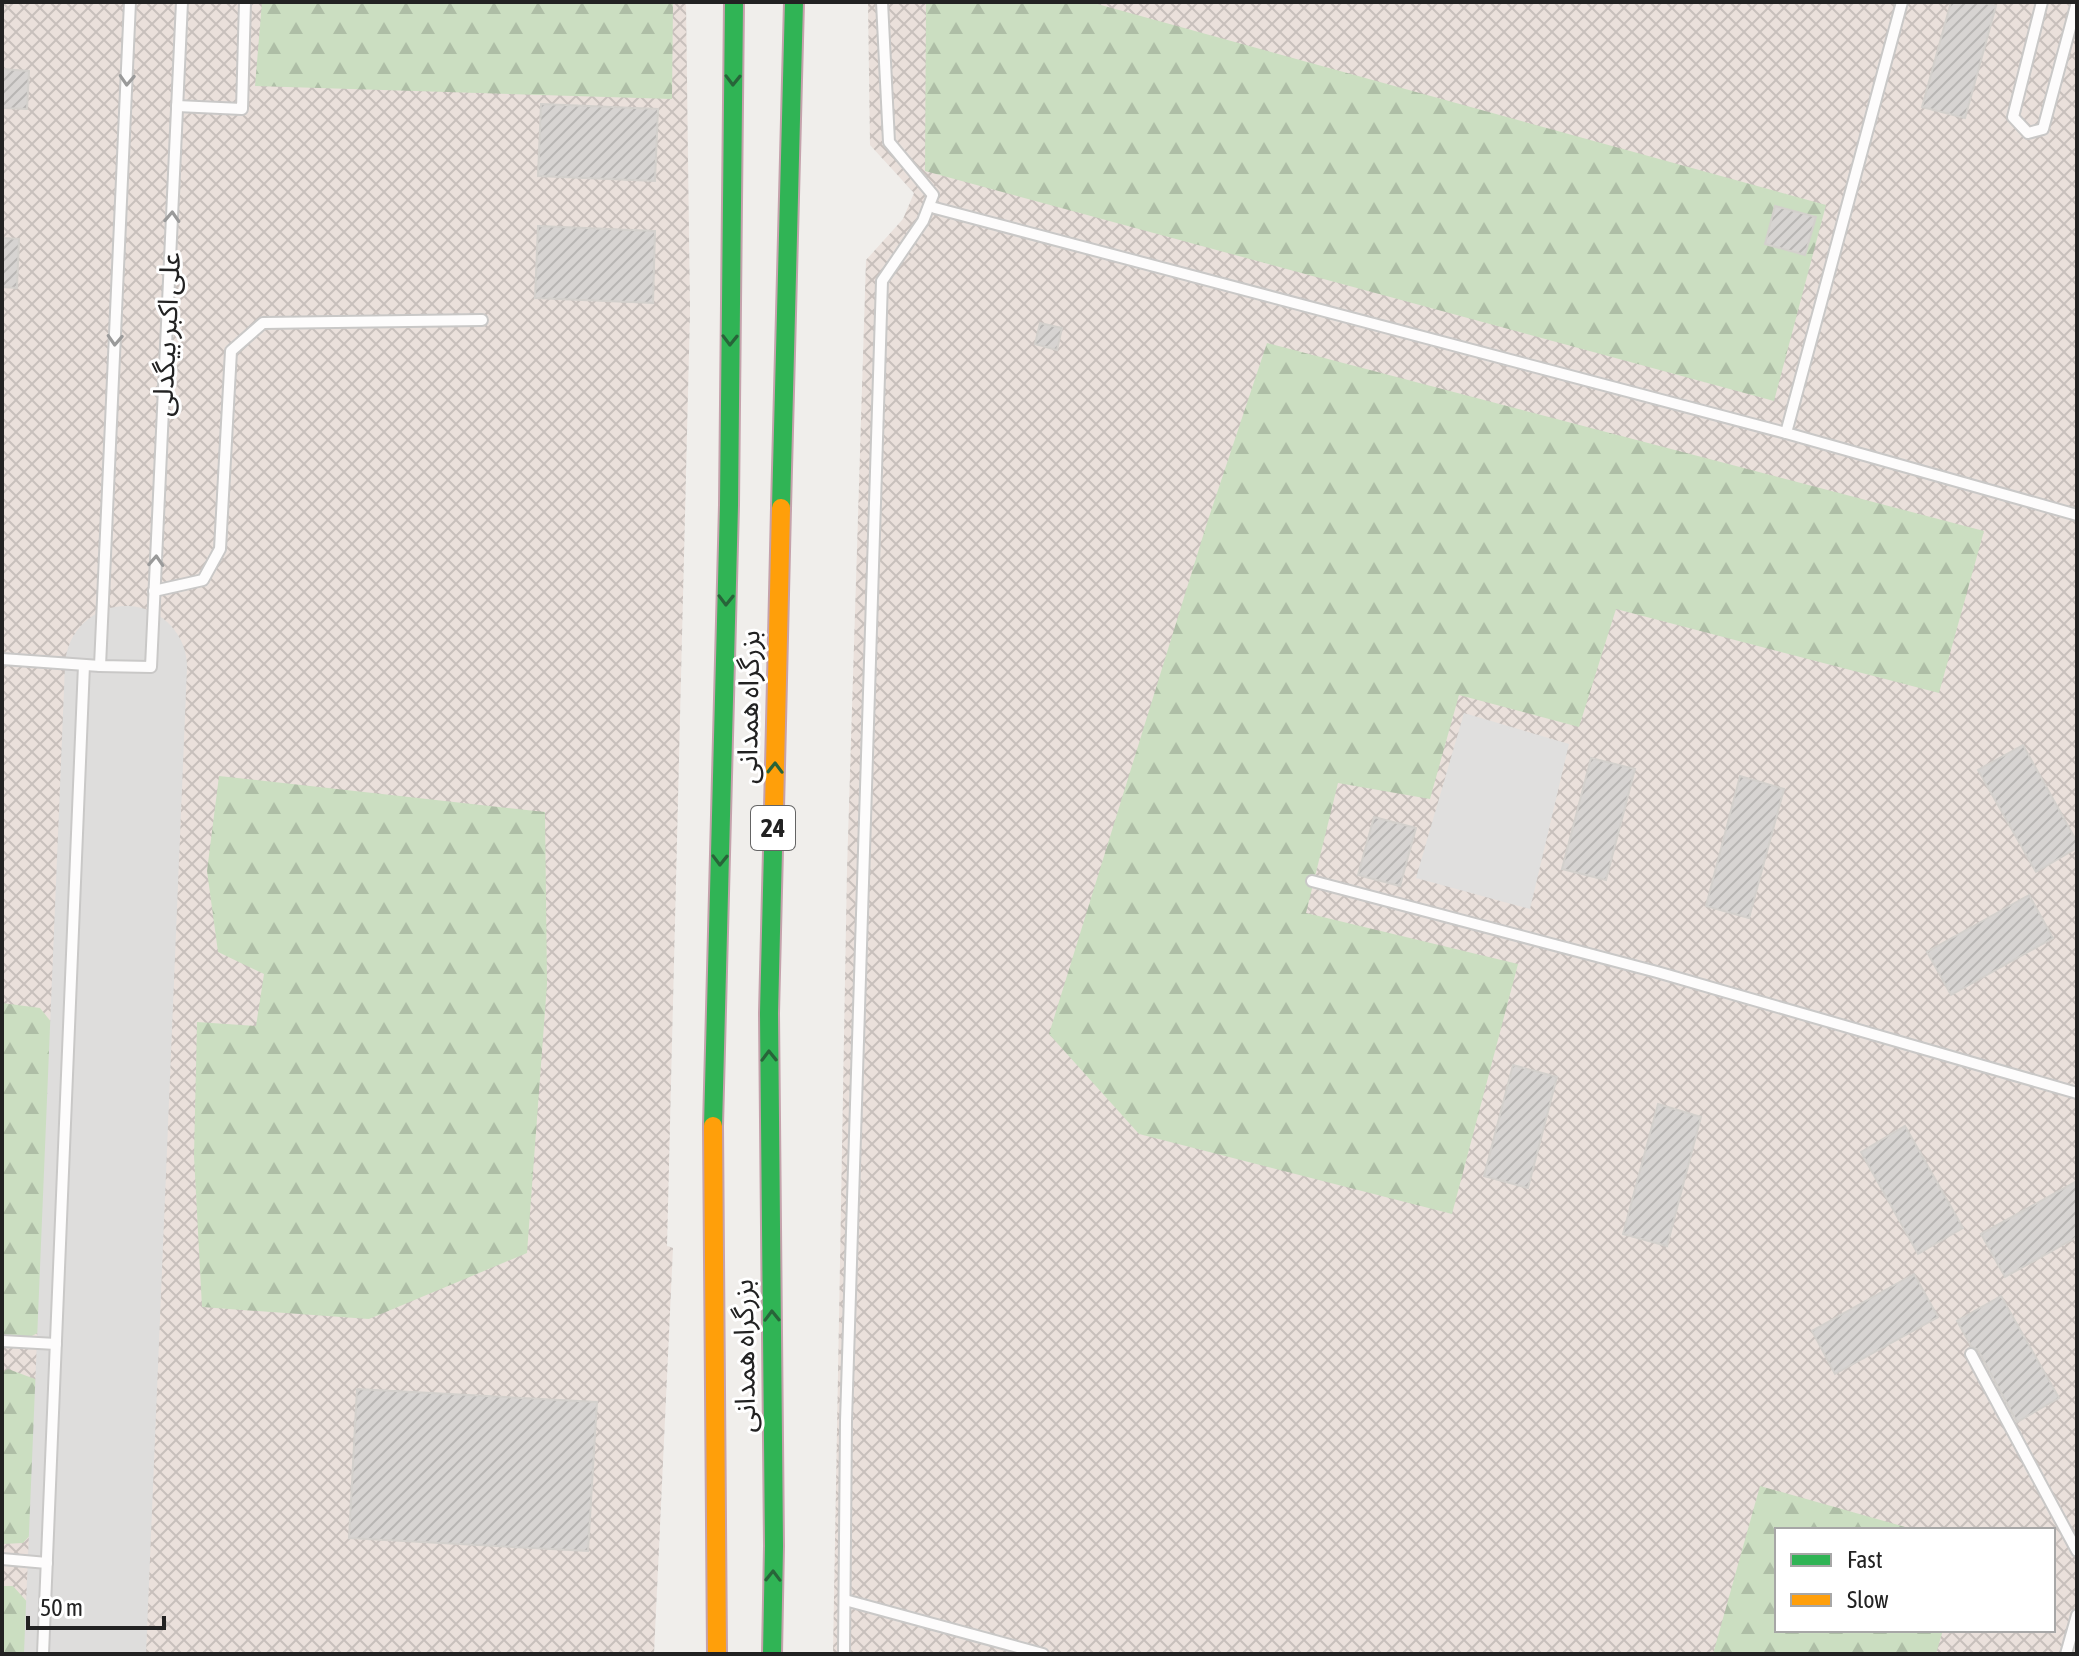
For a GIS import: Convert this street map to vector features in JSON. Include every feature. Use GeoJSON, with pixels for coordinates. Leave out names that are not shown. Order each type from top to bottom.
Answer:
{"type":"FeatureCollection","features":[{"type":"Feature","properties":{"kind":"highway","name":"بزرگراه همدانی"},"geometry":{"type":"LineString","coordinates":[[717,1654],[712,1181],[729,505],[734,2]]}},
{"type":"Feature","properties":{"kind":"highway","name":"بزرگراه همدانی"},"geometry":{"type":"LineString","coordinates":[[772,1654],[774,1546],[769,1013],[794,2]]}},
{"type":"Feature","properties":{"kind":"lane","name":"علی اکبر بیگدلی"},"geometry":{"type":"LineString","coordinates":[[130,2],[100,666],[151,667],[182,2]]}},
{"type":"Feature","properties":{"kind":"lane"},"geometry":{"type":"LineString","coordinates":[[177,106],[242,109],[245,2]]}},
{"type":"Feature","properties":{"kind":"lane"},"geometry":{"type":"LineString","coordinates":[[844,1654],[846,1421],[882,281],[923,221],[933,195],[889,142],[882,2]]}},
{"type":"Feature","properties":{"kind":"lane"},"geometry":{"type":"LineString","coordinates":[[1786,433],[1902,2]]}},
{"type":"Feature","properties":{"kind":"lane"},"geometry":{"type":"LineString","coordinates":[[2042,2],[2013,117],[2028,133],[2043,129],[2077,2]]}},
{"type":"Feature","properties":{"kind":"lane"},"geometry":{"type":"LineString","coordinates":[[935,208],[1786,433],[2077,515]]}},
{"type":"Feature","properties":{"kind":"lane"},"geometry":{"type":"LineString","coordinates":[[154,591],[203,580],[220,549],[231,351],[263,323],[482,320]]}},
{"type":"Feature","properties":{"kind":"lane"},"geometry":{"type":"LineString","coordinates":[[2,659],[100,666]]}},
{"type":"Feature","properties":{"kind":"lane"},"geometry":{"type":"LineString","coordinates":[[43,1654],[84,665]]}},
{"type":"Feature","properties":{"kind":"lane"},"geometry":{"type":"LineString","coordinates":[[1312,881],[1657,972],[2077,1093]]}},
{"type":"Feature","properties":{"kind":"lane"},"geometry":{"type":"LineString","coordinates":[[2,1341],[56,1344]]}},
{"type":"Feature","properties":{"kind":"lane"},"geometry":{"type":"LineString","coordinates":[[1971,1354],[2077,1551]]}},
{"type":"Feature","properties":{"kind":"lane"},"geometry":{"type":"LineString","coordinates":[[2,1559],[47,1563]]}},
{"type":"Feature","properties":{"kind":"lane"},"geometry":{"type":"LineString","coordinates":[[845,1600],[1043,1654]]}},
{"type":"Feature","properties":{"kind":"lane"},"geometry":{"type":"LineString","coordinates":[[2066,1654],[2077,1615]]}},
{"type":"Feature","properties":{"kind":"shaded area"},"geometry":{"type":"Polygon","coordinates":[[[2,2],[686,2],[690,312],[667,1246],[673,1248],[654,1654],[2,1654],[2,2]]]}},
{"type":"Feature","properties":{"kind":"shaded area"},"geometry":{"type":"Polygon","coordinates":[[[868,2],[2077,2],[2077,1654],[833,1654],[847,870],[866,260],[903,219],[914,193],[870,145],[868,2]]]}},
{"type":"Feature","properties":{"kind":"shaded area"},"geometry":{"type":"Polygon","coordinates":[[[1464,713],[1569,744],[1530,909],[1416,878],[1464,713]]]}},
{"type":"Feature","properties":{"kind":"green space"},"geometry":{"type":"Polygon","coordinates":[[[262,2],[673,2],[672,99],[255,86],[262,2]]]}},
{"type":"Feature","properties":{"kind":"green space"},"geometry":{"type":"Polygon","coordinates":[[[926,2],[1090,2],[1826,205],[1774,401],[925,171],[926,2]]]}},
{"type":"Feature","properties":{"kind":"green space"},"geometry":{"type":"Polygon","coordinates":[[[1267,343],[1984,531],[1939,693],[1616,609],[1579,727],[1459,695],[1430,799],[1338,783],[1306,913],[1518,964],[1452,1214],[1139,1134],[1049,1034],[1207,523],[1267,343]]]}},
{"type":"Feature","properties":{"kind":"green space"},"geometry":{"type":"Polygon","coordinates":[[[219,776],[545,812],[547,984],[527,1253],[369,1319],[202,1307],[194,1156],[197,1022],[256,1026],[264,974],[218,952],[207,871],[219,776]]]}},
{"type":"Feature","properties":{"kind":"green space"},"geometry":{"type":"Polygon","coordinates":[[[2,1003],[40,1008],[56,1028],[45,1329],[11,1347],[2,1345],[2,1003]]]}},
{"type":"Feature","properties":{"kind":"green space"},"geometry":{"type":"Polygon","coordinates":[[[8,1369],[35,1379],[47,1396],[46,1518],[23,1543],[2,1544],[2,1372],[8,1369]]]}},
{"type":"Feature","properties":{"kind":"green space"},"geometry":{"type":"Polygon","coordinates":[[[1760,1486],[1909,1528],[1775,1528],[1775,1632],[1942,1632],[1936,1654],[1713,1654],[1760,1486]]]}},
{"type":"Feature","properties":{"kind":"green space"},"geometry":{"type":"Polygon","coordinates":[[[2,1586],[13,1586],[30,1605],[28,1654],[2,1654],[2,1586]]]}},
{"type":"Feature","properties":{"kind":"building"},"geometry":{"type":"Polygon","coordinates":[[[1951,2],[1981,2],[1996,6],[1965,118],[1922,107],[1951,2]]]}},
{"type":"Feature","properties":{"kind":"building"},"geometry":{"type":"Polygon","coordinates":[[[2,69],[29,71],[27,109],[2,108],[2,69]]]}},
{"type":"Feature","properties":{"kind":"building"},"geometry":{"type":"Polygon","coordinates":[[[541,104],[658,109],[655,181],[538,176],[541,104]]]}},
{"type":"Feature","properties":{"kind":"building"},"geometry":{"type":"Polygon","coordinates":[[[1775,206],[1816,217],[1805,255],[1765,244],[1775,206]]]}},
{"type":"Feature","properties":{"kind":"building"},"geometry":{"type":"Polygon","coordinates":[[[538,226],[655,231],[653,303],[535,298],[538,226]]]}},
{"type":"Feature","properties":{"kind":"building"},"geometry":{"type":"Polygon","coordinates":[[[2,238],[19,239],[17,288],[2,287],[2,238]]]}},
{"type":"Feature","properties":{"kind":"building"},"geometry":{"type":"Polygon","coordinates":[[[1040,323],[1062,328],[1057,350],[1035,344],[1040,323]]]}},
{"type":"Feature","properties":{"kind":"building"},"geometry":{"type":"Polygon","coordinates":[[[2023,745],[2077,842],[2077,848],[2036,872],[1978,770],[2023,745]]]}},
{"type":"Feature","properties":{"kind":"building"},"geometry":{"type":"Polygon","coordinates":[[[1591,758],[1635,769],[1606,880],[1562,869],[1591,758]]]}},
{"type":"Feature","properties":{"kind":"building"},"geometry":{"type":"Polygon","coordinates":[[[1740,776],[1784,789],[1749,918],[1706,906],[1740,776]]]}},
{"type":"Feature","properties":{"kind":"building"},"geometry":{"type":"Polygon","coordinates":[[[1374,817],[1416,828],[1400,886],[1358,875],[1374,817]]]}},
{"type":"Feature","properties":{"kind":"building"},"geometry":{"type":"Polygon","coordinates":[[[2029,895],[2053,938],[1951,995],[1927,952],[2029,895]]]}},
{"type":"Feature","properties":{"kind":"building"},"geometry":{"type":"Polygon","coordinates":[[[1513,1065],[1557,1077],[1528,1188],[1484,1176],[1513,1065]]]}},
{"type":"Feature","properties":{"kind":"building"},"geometry":{"type":"Polygon","coordinates":[[[1658,1104],[1701,1117],[1667,1246],[1623,1234],[1658,1104]]]}},
{"type":"Feature","properties":{"kind":"building"},"geometry":{"type":"Polygon","coordinates":[[[1905,1126],[1963,1228],[1918,1254],[1861,1152],[1905,1126]]]}},
{"type":"Feature","properties":{"kind":"building"},"geometry":{"type":"Polygon","coordinates":[[[2077,1181],[2077,1237],[2005,1277],[1981,1234],[2077,1181]]]}},
{"type":"Feature","properties":{"kind":"building"},"geometry":{"type":"Polygon","coordinates":[[[1914,1274],[1938,1317],[1835,1374],[1812,1331],[1914,1274]]]}},
{"type":"Feature","properties":{"kind":"building"},"geometry":{"type":"Polygon","coordinates":[[[2001,1296],[2059,1398],[2017,1422],[1978,1350],[1971,1346],[1957,1321],[2001,1296]]]}},
{"type":"Feature","properties":{"kind":"building"},"geometry":{"type":"Polygon","coordinates":[[[357,1389],[597,1402],[588,1551],[349,1538],[357,1389]]]}},
{"type":"Feature","properties":{"kind":"runway"},"geometry":{"type":"LineString","coordinates":[[85,1654],[126,667]]}},
{"type":"Feature","properties":{"kind":"traffic: fast"},"geometry":{"type":"LineString","coordinates":[[713,1126],[729,505],[734,2]]}},
{"type":"Feature","properties":{"kind":"traffic: fast"},"geometry":{"type":"LineString","coordinates":[[781,508],[794,2]]}},
{"type":"Feature","properties":{"kind":"traffic: fast"},"geometry":{"type":"LineString","coordinates":[[772,1654],[774,1546],[769,1013],[774,809]]}},
{"type":"Feature","properties":{"kind":"traffic: slow"},"geometry":{"type":"LineString","coordinates":[[774,809],[781,508]]}},
{"type":"Feature","properties":{"kind":"traffic: slow"},"geometry":{"type":"LineString","coordinates":[[713,1126],[717,1654]]}}]}
